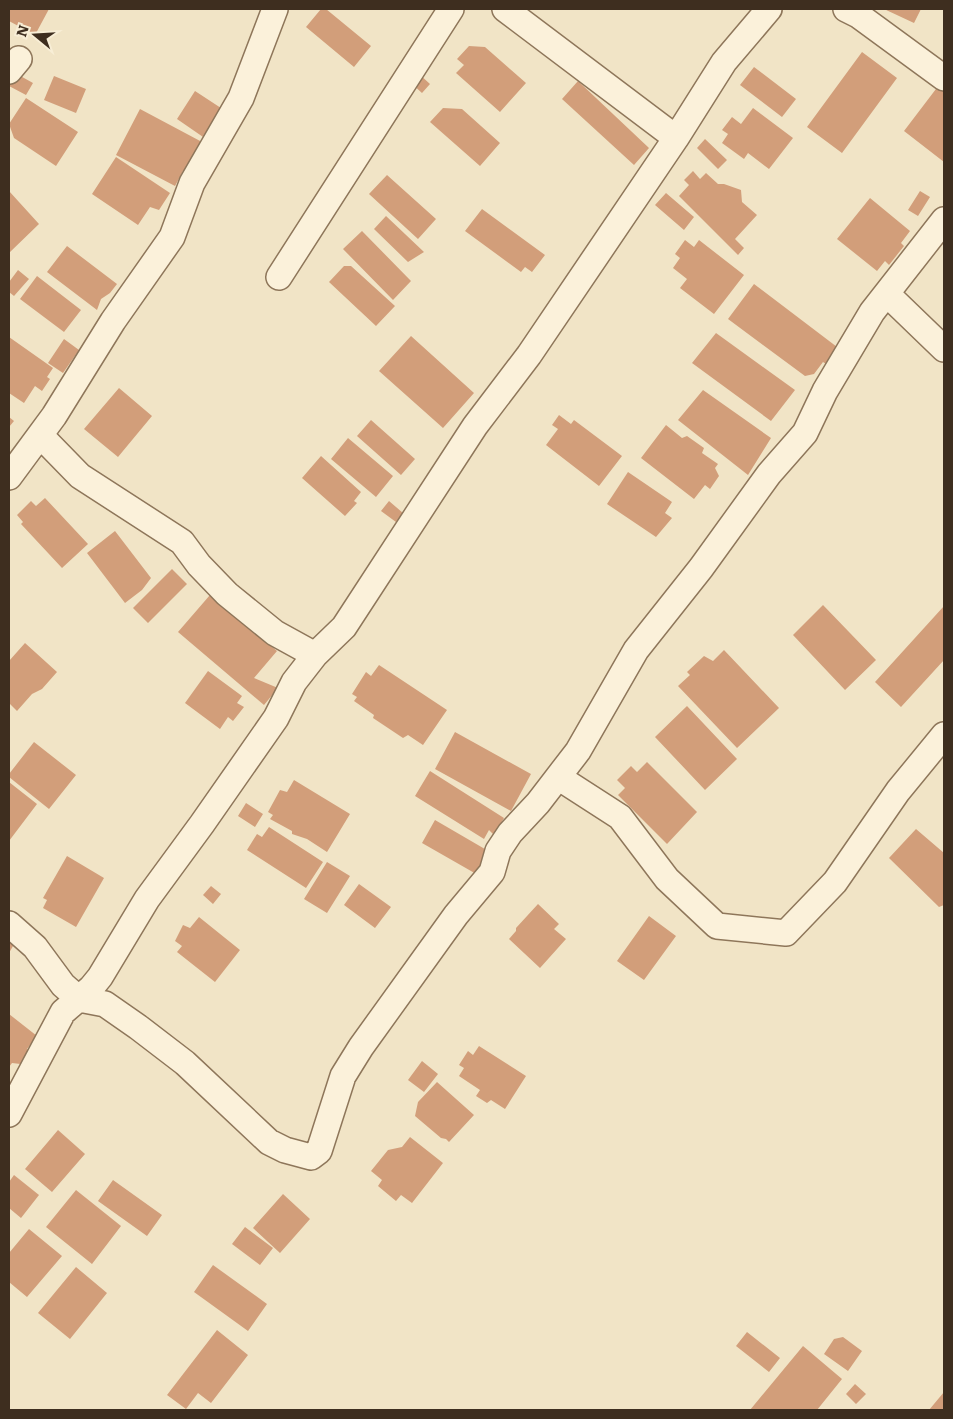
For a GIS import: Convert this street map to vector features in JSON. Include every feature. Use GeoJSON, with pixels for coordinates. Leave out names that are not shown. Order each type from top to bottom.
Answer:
{"type":"FeatureCollection","features":[{"type":"Feature","properties":{"kind":"street"},"geometry":{"type":"LineString","coordinates":[[9,478],[40,435],[113,321],[172,237],[192,183],[241,98],[275,9]]}},
{"type":"Feature","properties":{"kind":"street"},"geometry":{"type":"LineString","coordinates":[[279,277],[451,9]]}},
{"type":"Feature","properties":{"kind":"street"},"geometry":{"type":"LineString","coordinates":[[505,9],[676,138]]}},
{"type":"Feature","properties":{"kind":"street"},"geometry":{"type":"LineString","coordinates":[[9,1114],[49,1035],[63,1012],[80,999],[100,977],[147,898],[202,824],[276,718],[294,682],[315,655],[344,627],[475,426],[529,355],[676,138],[724,62],[769,9]]}},
{"type":"Feature","properties":{"kind":"street"},"geometry":{"type":"LineString","coordinates":[[846,9],[858,15],[944,78]]}},
{"type":"Feature","properties":{"kind":"street"},"geometry":{"type":"LineString","coordinates":[[9,924],[34,947],[63,985],[80,999],[105,1004],[138,1027],[185,1063],[269,1142],[285,1150],[311,1157],[319,1151],[344,1076],[361,1046],[456,915],[492,872],[498,851],[510,833],[578,751],[636,650],[701,568],[769,474],[805,433],[825,391],[852,345],[886,294],[944,220]]}},
{"type":"Feature","properties":{"kind":"street"},"geometry":{"type":"LineString","coordinates":[[886,294],[944,350]]}},
{"type":"Feature","properties":{"kind":"street"},"geometry":{"type":"LineString","coordinates":[[40,435],[80,476],[182,542],[199,565],[227,594],[275,633],[315,655]]}},
{"type":"Feature","properties":{"kind":"street"},"geometry":{"type":"LineString","coordinates":[[558,776],[620,817],[666,879],[717,926],[786,932],[836,882],[898,791],[944,735]]}},
{"type":"Feature","properties":{"kind":"building"},"geometry":{"type":"Polygon","coordinates":[[[9,9],[49,9],[35,35],[9,21],[9,9]]]}},
{"type":"Feature","properties":{"kind":"building"},"geometry":{"type":"Polygon","coordinates":[[[321,9],[326,9],[371,46],[354,67],[306,27],[321,9]]]}},
{"type":"Feature","properties":{"kind":"building"},"geometry":{"type":"Polygon","coordinates":[[[884,9],[921,9],[914,23],[884,9]]]}},
{"type":"Feature","properties":{"kind":"building"},"geometry":{"type":"Polygon","coordinates":[[[469,46],[485,47],[526,83],[500,112],[456,73],[464,65],[457,59],[469,46]]]}},
{"type":"Feature","properties":{"kind":"building"},"geometry":{"type":"Polygon","coordinates":[[[862,52],[897,78],[842,153],[807,127],[862,52]]]}},
{"type":"Feature","properties":{"kind":"building"},"geometry":{"type":"Polygon","coordinates":[[[754,67],[796,99],[782,117],[740,85],[754,67]]]}},
{"type":"Feature","properties":{"kind":"building"},"geometry":{"type":"Polygon","coordinates":[[[15,73],[33,83],[26,95],[9,86],[15,73]]]}},
{"type":"Feature","properties":{"kind":"building"},"geometry":{"type":"Polygon","coordinates":[[[419,74],[430,84],[422,93],[411,83],[419,74]]]}},
{"type":"Feature","properties":{"kind":"building"},"geometry":{"type":"Polygon","coordinates":[[[54,76],[86,89],[76,113],[44,100],[54,76]]]}},
{"type":"Feature","properties":{"kind":"building"},"geometry":{"type":"Polygon","coordinates":[[[578,81],[649,148],[634,165],[562,99],[578,81]]]}},
{"type":"Feature","properties":{"kind":"building"},"geometry":{"type":"Polygon","coordinates":[[[939,85],[944,89],[944,162],[904,131],[939,85]]]}},
{"type":"Feature","properties":{"kind":"building"},"geometry":{"type":"Polygon","coordinates":[[[195,91],[224,110],[206,139],[177,119],[195,91]]]}},
{"type":"Feature","properties":{"kind":"building"},"geometry":{"type":"Polygon","coordinates":[[[26,98],[78,132],[56,166],[14,138],[9,124],[26,98]]]}},
{"type":"Feature","properties":{"kind":"building"},"geometry":{"type":"Polygon","coordinates":[[[443,108],[462,109],[500,143],[480,166],[430,122],[443,108]]]}},
{"type":"Feature","properties":{"kind":"building"},"geometry":{"type":"Polygon","coordinates":[[[753,108],[793,138],[769,169],[748,153],[744,159],[722,143],[728,134],[722,130],[732,117],[741,124],[753,108]]]}},
{"type":"Feature","properties":{"kind":"building"},"geometry":{"type":"Polygon","coordinates":[[[140,109],[202,142],[186,171],[183,171],[175,186],[116,155],[140,109]]]}},
{"type":"Feature","properties":{"kind":"building"},"geometry":{"type":"Polygon","coordinates":[[[705,139],[727,160],[718,169],[697,148],[705,139]]]}},
{"type":"Feature","properties":{"kind":"building"},"geometry":{"type":"Polygon","coordinates":[[[116,157],[170,193],[159,210],[150,207],[138,225],[92,194],[116,157]]]}},
{"type":"Feature","properties":{"kind":"building"},"geometry":{"type":"Polygon","coordinates":[[[693,171],[700,179],[706,173],[718,184],[724,184],[741,190],[742,202],[757,215],[735,239],[744,248],[738,255],[679,196],[689,185],[684,180],[693,171]]]}},
{"type":"Feature","properties":{"kind":"building"},"geometry":{"type":"Polygon","coordinates":[[[387,175],[436,219],[418,239],[369,194],[387,175]]]}},
{"type":"Feature","properties":{"kind":"building"},"geometry":{"type":"Polygon","coordinates":[[[9,191],[39,224],[9,253],[9,191]]]}},
{"type":"Feature","properties":{"kind":"building"},"geometry":{"type":"Polygon","coordinates":[[[920,191],[930,197],[918,216],[908,210],[920,191]]]}},
{"type":"Feature","properties":{"kind":"building"},"geometry":{"type":"Polygon","coordinates":[[[666,193],[694,217],[684,230],[655,205],[666,193]]]}},
{"type":"Feature","properties":{"kind":"building"},"geometry":{"type":"Polygon","coordinates":[[[870,198],[910,231],[901,243],[904,246],[889,265],[885,261],[877,271],[837,239],[870,198]]]}},
{"type":"Feature","properties":{"kind":"building"},"geometry":{"type":"Polygon","coordinates":[[[482,209],[545,255],[532,272],[525,267],[521,272],[465,231],[482,209]]]}},
{"type":"Feature","properties":{"kind":"building"},"geometry":{"type":"Polygon","coordinates":[[[386,216],[424,252],[408,262],[374,229],[386,216]]]}},
{"type":"Feature","properties":{"kind":"building"},"geometry":{"type":"Polygon","coordinates":[[[362,231],[411,281],[393,300],[343,249],[362,231]]]}},
{"type":"Feature","properties":{"kind":"building"},"geometry":{"type":"Polygon","coordinates":[[[685,240],[694,247],[699,240],[744,275],[714,314],[680,288],[687,279],[673,268],[680,258],[675,254],[685,240]]]}},
{"type":"Feature","properties":{"kind":"building"},"geometry":{"type":"Polygon","coordinates":[[[67,246],[117,284],[110,293],[101,299],[97,310],[47,272],[67,246]]]}},
{"type":"Feature","properties":{"kind":"building"},"geometry":{"type":"Polygon","coordinates":[[[344,266],[351,266],[395,306],[376,326],[329,282],[344,266]]]}},
{"type":"Feature","properties":{"kind":"building"},"geometry":{"type":"Polygon","coordinates":[[[18,270],[29,279],[14,296],[9,292],[9,282],[18,270]]]}},
{"type":"Feature","properties":{"kind":"building"},"geometry":{"type":"Polygon","coordinates":[[[37,276],[81,310],[64,332],[20,299],[37,276]]]}},
{"type":"Feature","properties":{"kind":"building"},"geometry":{"type":"Polygon","coordinates":[[[754,284],[841,350],[829,366],[823,362],[814,374],[805,376],[728,319],[754,284]]]}},
{"type":"Feature","properties":{"kind":"building"},"geometry":{"type":"Polygon","coordinates":[[[716,333],[795,390],[771,421],[692,363],[716,333]]]}},
{"type":"Feature","properties":{"kind":"building"},"geometry":{"type":"Polygon","coordinates":[[[411,336],[474,393],[443,428],[379,371],[411,336]]]}},
{"type":"Feature","properties":{"kind":"building"},"geometry":{"type":"Polygon","coordinates":[[[9,337],[53,368],[47,377],[50,379],[42,391],[35,386],[24,403],[9,393],[9,337]]]}},
{"type":"Feature","properties":{"kind":"building"},"geometry":{"type":"Polygon","coordinates":[[[64,339],[79,350],[63,373],[48,363],[64,339]]]}},
{"type":"Feature","properties":{"kind":"building"},"geometry":{"type":"Polygon","coordinates":[[[119,388],[152,416],[118,457],[84,429],[119,388]]]}},
{"type":"Feature","properties":{"kind":"building"},"geometry":{"type":"Polygon","coordinates":[[[703,390],[771,438],[748,475],[678,420],[703,390]]]}},
{"type":"Feature","properties":{"kind":"building"},"geometry":{"type":"Polygon","coordinates":[[[559,415],[571,424],[574,420],[622,456],[599,486],[546,445],[558,429],[552,425],[559,415]]]}},
{"type":"Feature","properties":{"kind":"building"},"geometry":{"type":"Polygon","coordinates":[[[9,417],[14,421],[9,427],[9,417]]]}},
{"type":"Feature","properties":{"kind":"building"},"geometry":{"type":"Polygon","coordinates":[[[371,420],[415,459],[401,475],[357,436],[371,420]]]}},
{"type":"Feature","properties":{"kind":"building"},"geometry":{"type":"Polygon","coordinates":[[[666,425],[682,438],[687,436],[704,448],[702,453],[718,464],[715,468],[719,476],[710,489],[705,485],[694,499],[641,458],[666,425]]]}},
{"type":"Feature","properties":{"kind":"building"},"geometry":{"type":"Polygon","coordinates":[[[348,438],[393,476],[376,497],[331,459],[348,438]]]}},
{"type":"Feature","properties":{"kind":"building"},"geometry":{"type":"Polygon","coordinates":[[[321,456],[361,492],[354,501],[357,503],[345,516],[302,478],[321,456]]]}},
{"type":"Feature","properties":{"kind":"building"},"geometry":{"type":"Polygon","coordinates":[[[628,472],[672,502],[665,513],[672,518],[656,537],[607,504],[628,472]]]}},
{"type":"Feature","properties":{"kind":"building"},"geometry":{"type":"Polygon","coordinates":[[[45,498],[88,544],[62,568],[21,524],[23,522],[17,515],[31,501],[36,506],[45,498]]]}},
{"type":"Feature","properties":{"kind":"building"},"geometry":{"type":"Polygon","coordinates":[[[389,501],[403,513],[396,522],[381,511],[389,501]]]}},
{"type":"Feature","properties":{"kind":"building"},"geometry":{"type":"Polygon","coordinates":[[[115,531],[151,578],[142,590],[125,603],[87,553],[115,531]]]}},
{"type":"Feature","properties":{"kind":"building"},"geometry":{"type":"Polygon","coordinates":[[[172,569],[187,584],[148,623],[133,608],[172,569]]]}},
{"type":"Feature","properties":{"kind":"building"},"geometry":{"type":"Polygon","coordinates":[[[210,595],[277,651],[254,678],[278,688],[264,705],[178,632],[210,595]]]}},
{"type":"Feature","properties":{"kind":"building"},"geometry":{"type":"Polygon","coordinates":[[[823,605],[876,660],[845,690],[793,635],[823,605]]]}},
{"type":"Feature","properties":{"kind":"building"},"geometry":{"type":"Polygon","coordinates":[[[944,606],[944,660],[901,707],[875,682],[944,606]]]}},
{"type":"Feature","properties":{"kind":"building"},"geometry":{"type":"Polygon","coordinates":[[[25,643],[57,672],[42,689],[32,694],[17,711],[9,703],[9,661],[25,643]]]}},
{"type":"Feature","properties":{"kind":"building"},"geometry":{"type":"Polygon","coordinates":[[[724,650],[779,708],[737,748],[678,686],[690,675],[687,672],[704,656],[713,661],[724,650]]]}},
{"type":"Feature","properties":{"kind":"building"},"geometry":{"type":"Polygon","coordinates":[[[379,665],[447,710],[423,745],[408,735],[403,738],[373,718],[374,715],[354,701],[357,697],[352,694],[366,672],[371,676],[379,665]]]}},
{"type":"Feature","properties":{"kind":"building"},"geometry":{"type":"Polygon","coordinates":[[[208,671],[242,696],[237,703],[244,707],[233,721],[228,717],[220,729],[185,703],[208,671]]]}},
{"type":"Feature","properties":{"kind":"building"},"geometry":{"type":"Polygon","coordinates":[[[687,706],[737,759],[705,790],[655,737],[687,706]]]}},
{"type":"Feature","properties":{"kind":"building"},"geometry":{"type":"Polygon","coordinates":[[[455,732],[531,774],[511,811],[435,769],[455,732]]]}},
{"type":"Feature","properties":{"kind":"building"},"geometry":{"type":"Polygon","coordinates":[[[34,742],[76,775],[49,809],[9,777],[9,774],[34,742]]]}},
{"type":"Feature","properties":{"kind":"building"},"geometry":{"type":"Polygon","coordinates":[[[647,762],[697,812],[667,844],[618,795],[625,788],[617,780],[631,766],[637,772],[647,762]]]}},
{"type":"Feature","properties":{"kind":"building"},"geometry":{"type":"Polygon","coordinates":[[[430,771],[504,818],[494,835],[489,830],[484,839],[415,796],[430,771]]]}},
{"type":"Feature","properties":{"kind":"building"},"geometry":{"type":"Polygon","coordinates":[[[294,780],[350,814],[327,852],[307,839],[292,834],[292,831],[270,819],[273,815],[268,812],[280,790],[287,792],[294,780]]]}},
{"type":"Feature","properties":{"kind":"building"},"geometry":{"type":"Polygon","coordinates":[[[9,782],[37,804],[9,841],[9,782]]]}},
{"type":"Feature","properties":{"kind":"building"},"geometry":{"type":"Polygon","coordinates":[[[246,803],[263,814],[255,827],[238,816],[246,803]]]}},
{"type":"Feature","properties":{"kind":"building"},"geometry":{"type":"Polygon","coordinates":[[[435,820],[490,852],[478,875],[422,843],[435,820]]]}},
{"type":"Feature","properties":{"kind":"building"},"geometry":{"type":"Polygon","coordinates":[[[269,827],[323,862],[306,888],[247,850],[257,834],[262,837],[269,827]]]}},
{"type":"Feature","properties":{"kind":"building"},"geometry":{"type":"Polygon","coordinates":[[[916,829],[944,853],[944,905],[939,907],[889,858],[916,829]]]}},
{"type":"Feature","properties":{"kind":"building"},"geometry":{"type":"Polygon","coordinates":[[[67,856],[104,878],[76,927],[43,908],[47,900],[43,898],[67,856]]]}},
{"type":"Feature","properties":{"kind":"building"},"geometry":{"type":"Polygon","coordinates":[[[327,862],[350,876],[327,913],[304,899],[327,862]]]}},
{"type":"Feature","properties":{"kind":"building"},"geometry":{"type":"Polygon","coordinates":[[[359,884],[391,907],[375,928],[344,905],[359,884]]]}},
{"type":"Feature","properties":{"kind":"building"},"geometry":{"type":"Polygon","coordinates":[[[211,886],[221,894],[213,904],[203,895],[211,886]]]}},
{"type":"Feature","properties":{"kind":"building"},"geometry":{"type":"Polygon","coordinates":[[[538,904],[559,924],[554,929],[566,939],[540,968],[509,939],[516,931],[516,928],[538,904]]]}},
{"type":"Feature","properties":{"kind":"building"},"geometry":{"type":"Polygon","coordinates":[[[649,916],[676,936],[644,980],[617,961],[649,916]]]}},
{"type":"Feature","properties":{"kind":"building"},"geometry":{"type":"Polygon","coordinates":[[[199,917],[240,950],[215,982],[177,952],[182,946],[175,941],[183,925],[190,928],[199,917]]]}},
{"type":"Feature","properties":{"kind":"building"},"geometry":{"type":"Polygon","coordinates":[[[9,938],[13,946],[9,953],[9,938]]]}},
{"type":"Feature","properties":{"kind":"building"},"geometry":{"type":"Polygon","coordinates":[[[9,1014],[37,1036],[27,1049],[36,1056],[29,1065],[12,1063],[9,1067],[9,1014]]]}},
{"type":"Feature","properties":{"kind":"building"},"geometry":{"type":"Polygon","coordinates":[[[479,1046],[526,1076],[505,1109],[491,1100],[487,1103],[476,1096],[480,1090],[459,1076],[464,1068],[459,1065],[468,1051],[473,1055],[479,1046]]]}},
{"type":"Feature","properties":{"kind":"building"},"geometry":{"type":"Polygon","coordinates":[[[422,1061],[438,1074],[424,1092],[408,1080],[422,1061]]]}},
{"type":"Feature","properties":{"kind":"building"},"geometry":{"type":"Polygon","coordinates":[[[437,1082],[474,1115],[449,1142],[441,1138],[415,1116],[418,1102],[437,1082]]]}},
{"type":"Feature","properties":{"kind":"building"},"geometry":{"type":"Polygon","coordinates":[[[58,1130],[85,1154],[52,1192],[25,1169],[58,1130]]]}},
{"type":"Feature","properties":{"kind":"building"},"geometry":{"type":"Polygon","coordinates":[[[410,1137],[443,1163],[412,1203],[401,1195],[396,1201],[378,1186],[382,1180],[371,1171],[388,1150],[402,1147],[410,1137]]]}},
{"type":"Feature","properties":{"kind":"building"},"geometry":{"type":"Polygon","coordinates":[[[14,1175],[39,1195],[21,1218],[9,1208],[9,1182],[14,1175]]]}},
{"type":"Feature","properties":{"kind":"building"},"geometry":{"type":"Polygon","coordinates":[[[113,1180],[162,1215],[147,1236],[98,1201],[113,1180]]]}},
{"type":"Feature","properties":{"kind":"building"},"geometry":{"type":"Polygon","coordinates":[[[76,1190],[121,1226],[92,1264],[46,1227],[76,1190]]]}},
{"type":"Feature","properties":{"kind":"building"},"geometry":{"type":"Polygon","coordinates":[[[283,1194],[310,1219],[280,1253],[253,1228],[283,1194]]]}},
{"type":"Feature","properties":{"kind":"building"},"geometry":{"type":"Polygon","coordinates":[[[245,1227],[273,1248],[260,1265],[232,1244],[245,1227]]]}},
{"type":"Feature","properties":{"kind":"building"},"geometry":{"type":"Polygon","coordinates":[[[29,1229],[62,1256],[27,1297],[9,1282],[9,1253],[29,1229]]]}},
{"type":"Feature","properties":{"kind":"building"},"geometry":{"type":"Polygon","coordinates":[[[213,1265],[267,1304],[248,1331],[194,1292],[213,1265]]]}},
{"type":"Feature","properties":{"kind":"building"},"geometry":{"type":"Polygon","coordinates":[[[76,1267],[107,1293],[70,1339],[38,1313],[76,1267]]]}},
{"type":"Feature","properties":{"kind":"building"},"geometry":{"type":"Polygon","coordinates":[[[217,1330],[248,1355],[211,1403],[198,1393],[186,1409],[167,1395],[217,1330]]]}},
{"type":"Feature","properties":{"kind":"building"},"geometry":{"type":"Polygon","coordinates":[[[747,1332],[780,1358],[769,1372],[736,1346],[747,1332]]]}},
{"type":"Feature","properties":{"kind":"building"},"geometry":{"type":"Polygon","coordinates":[[[843,1337],[862,1351],[848,1371],[824,1354],[834,1339],[843,1337]]]}},
{"type":"Feature","properties":{"kind":"building"},"geometry":{"type":"Polygon","coordinates":[[[803,1346],[842,1379],[817,1410],[750,1410],[803,1346]]]}},
{"type":"Feature","properties":{"kind":"building"},"geometry":{"type":"Polygon","coordinates":[[[855,1384],[866,1394],[856,1404],[846,1394],[855,1384]]]}},
{"type":"Feature","properties":{"kind":"building"},"geometry":{"type":"Polygon","coordinates":[[[944,1392],[944,1410],[929,1410],[944,1392]]]}}]}
